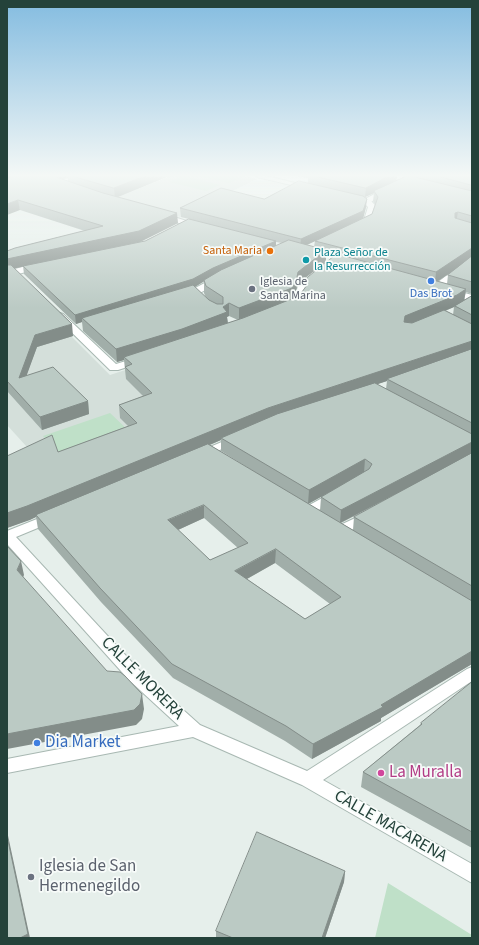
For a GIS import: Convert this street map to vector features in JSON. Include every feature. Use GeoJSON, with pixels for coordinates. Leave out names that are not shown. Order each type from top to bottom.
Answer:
{"type":"FeatureCollection","features":[{"type":"Feature","properties":{"kind":"street"},"geometry":{"type":"LineString","coordinates":[[173,220],[203,228]]}},
{"type":"Feature","properties":{"kind":"street"},"geometry":{"type":"LineString","coordinates":[[353,228],[367,220]]}},
{"type":"Feature","properties":{"kind":"street"},"geometry":{"type":"LineString","coordinates":[[174,230],[187,224]]}},
{"type":"Feature","properties":{"kind":"street"},"geometry":{"type":"LineString","coordinates":[[470,301],[432,287],[472,260]]}},
{"type":"Feature","properties":{"kind":"street"},"geometry":{"type":"LineString","coordinates":[[11,273],[44,265]]}},
{"type":"Feature","properties":{"kind":"street"},"geometry":{"type":"LineString","coordinates":[[282,310],[299,300],[301,287],[330,265]]}},
{"type":"Feature","properties":{"kind":"street"},"geometry":{"type":"LineString","coordinates":[[11,273],[26,282]]}},
{"type":"Feature","properties":{"kind":"street"},"geometry":{"type":"LineString","coordinates":[[176,298],[197,291],[224,276]]}},
{"type":"Feature","properties":{"kind":"street"},"geometry":{"type":"LineString","coordinates":[[197,291],[201,300]]}},
{"type":"Feature","properties":{"kind":"street"},"geometry":{"type":"LineString","coordinates":[[52,308],[78,328],[114,368],[150,357]]}},
{"type":"Feature","properties":{"kind":"street"},"geometry":{"type":"LineString","coordinates":[[192,458],[244,436]]}},
{"type":"Feature","properties":{"kind":"street"},"geometry":{"type":"LineString","coordinates":[[209,451],[223,459]]}},
{"type":"Feature","properties":{"kind":"street"},"geometry":{"type":"LineString","coordinates":[[308,511],[343,490]]}},
{"type":"Feature","properties":{"kind":"street"},"geometry":{"type":"LineString","coordinates":[[295,503],[352,539]]}},
{"type":"Feature","properties":{"kind":"street"},"geometry":{"type":"LineString","coordinates":[[339,531],[381,509]]}},
{"type":"Feature","properties":{"kind":"street"},"geometry":{"type":"LineString","coordinates":[[7,536],[64,512]]}},
{"type":"Feature","properties":{"kind":"street","name":"CALLE MORERA"},"geometry":{"type":"LineString","coordinates":[[7,536],[135,676],[194,730],[308,780]]}},
{"type":"Feature","properties":{"kind":"street"},"geometry":{"type":"LineString","coordinates":[[308,780],[472,673]]}},
{"type":"Feature","properties":{"kind":"street"},"geometry":{"type":"LineString","coordinates":[[7,766],[194,730]]}},
{"type":"Feature","properties":{"kind":"street","name":"CALLE MACARENA"},"geometry":{"type":"LineString","coordinates":[[308,780],[472,874]]}},
{"type":"Feature","properties":{"kind":"shaded area"},"geometry":{"type":"Polygon","coordinates":[[[64,329],[110,375],[217,340],[287,382],[36,457],[7,425],[7,346],[64,329]]]}},
{"type":"Feature","properties":{"kind":"green space"},"geometry":{"type":"Polygon","coordinates":[[[110,413],[131,433],[62,458],[43,436],[110,413]]]}},
{"type":"Feature","properties":{"kind":"green space"},"geometry":{"type":"Polygon","coordinates":[[[388,883],[472,935],[472,938],[375,938],[388,883]]]}},
{"type":"Feature","properties":{"kind":"building"},"geometry":{"type":"Polygon","coordinates":[[[84,220],[162,220],[139,231],[7,259],[7,251],[15,248],[103,226],[84,220]]]}},
{"type":"Feature","properties":{"kind":"building"},"geometry":{"type":"Polygon","coordinates":[[[187,220],[193,220],[276,241],[213,268],[193,279],[75,315],[23,266],[145,241],[187,220]]]}},
{"type":"Feature","properties":{"kind":"building"},"geometry":{"type":"Polygon","coordinates":[[[227,220],[343,220],[301,239],[227,220]]]}},
{"type":"Feature","properties":{"kind":"building"},"geometry":{"type":"Polygon","coordinates":[[[359,220],[462,220],[472,223],[472,248],[436,272],[315,241],[359,220]]]}},
{"type":"Feature","properties":{"kind":"building"},"geometry":{"type":"Polygon","coordinates":[[[289,240],[326,250],[298,272],[296,282],[292,288],[239,308],[229,303],[223,307],[227,312],[182,329],[116,349],[82,318],[193,285],[209,300],[217,304],[223,304],[223,297],[206,286],[204,280],[221,270],[289,240]]]}},
{"type":"Feature","properties":{"kind":"building"},"geometry":{"type":"Polygon","coordinates":[[[337,254],[466,289],[457,295],[405,316],[404,322],[412,323],[444,310],[472,324],[472,341],[268,408],[7,513],[7,456],[52,435],[58,452],[137,423],[119,405],[152,393],[125,367],[132,364],[124,357],[243,318],[299,296],[307,285],[307,278],[337,254]]]}},
{"type":"Feature","properties":{"kind":"building"},"geometry":{"type":"Polygon","coordinates":[[[472,256],[472,282],[448,275],[472,256]]]}},
{"type":"Feature","properties":{"kind":"building"},"geometry":{"type":"Polygon","coordinates":[[[7,265],[11,265],[72,324],[35,335],[19,378],[53,367],[88,401],[40,417],[7,381],[7,265]]]}},
{"type":"Feature","properties":{"kind":"building"},"geometry":{"type":"Polygon","coordinates":[[[472,296],[472,315],[455,306],[472,296]]]}},
{"type":"Feature","properties":{"kind":"building"},"geometry":{"type":"Polygon","coordinates":[[[472,349],[472,423],[387,379],[472,349]]]}},
{"type":"Feature","properties":{"kind":"building"},"geometry":{"type":"Polygon","coordinates":[[[375,383],[472,434],[472,442],[341,510],[321,497],[369,469],[372,464],[365,459],[309,490],[221,438],[277,414],[375,383]]]}},
{"type":"Feature","properties":{"kind":"building"},"geometry":{"type":"Polygon","coordinates":[[[208,444],[472,601],[472,651],[381,705],[383,707],[313,744],[286,726],[172,664],[100,588],[36,515],[208,444]],[[204,505],[168,520],[210,560],[248,543],[204,505]],[[276,549],[235,571],[305,619],[341,597],[276,549]]]}},
{"type":"Feature","properties":{"kind":"building"},"geometry":{"type":"Polygon","coordinates":[[[472,453],[472,586],[354,517],[472,453]]]}},
{"type":"Feature","properties":{"kind":"building"},"geometry":{"type":"Polygon","coordinates":[[[7,546],[21,561],[17,570],[107,671],[120,672],[142,694],[140,704],[134,710],[7,734],[7,546]]]}},
{"type":"Feature","properties":{"kind":"building"},"geometry":{"type":"Polygon","coordinates":[[[472,682],[472,832],[363,772],[472,682]]]}},
{"type":"Feature","properties":{"kind":"building"},"geometry":{"type":"Polygon","coordinates":[[[257,832],[345,871],[322,938],[233,938],[216,931],[257,832]]]}},
{"type":"Feature","properties":{"kind":"building"},"geometry":{"type":"Polygon","coordinates":[[[7,836],[28,934],[20,938],[7,938],[7,836]]]}},
{"type":"Feature","properties":{"kind":"place","name":"Santa Maria"},"geometry":{"type":"Point","coordinates":[270,251]}},
{"type":"Feature","properties":{"kind":"place","name":"Plaza Señor de la Resurrección"},"geometry":{"type":"Point","coordinates":[306,260]}},
{"type":"Feature","properties":{"kind":"place","name":"Das Brot"},"geometry":{"type":"Point","coordinates":[431,281]}},
{"type":"Feature","properties":{"kind":"place","name":"Iglesia de Santa Marina"},"geometry":{"type":"Point","coordinates":[252,289]}},
{"type":"Feature","properties":{"kind":"place","name":"Dia Market"},"geometry":{"type":"Point","coordinates":[37,743]}},
{"type":"Feature","properties":{"kind":"place","name":"La Muralla"},"geometry":{"type":"Point","coordinates":[381,773]}},
{"type":"Feature","properties":{"kind":"place","name":"Iglesia de San Hermenegildo"},"geometry":{"type":"Point","coordinates":[31,877]}}]}
